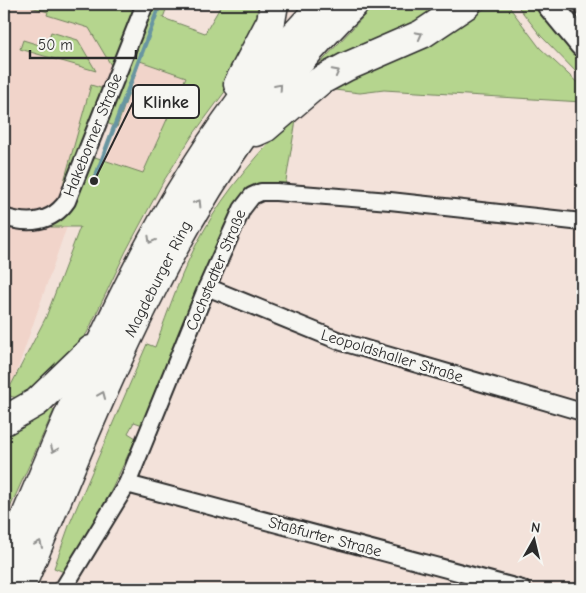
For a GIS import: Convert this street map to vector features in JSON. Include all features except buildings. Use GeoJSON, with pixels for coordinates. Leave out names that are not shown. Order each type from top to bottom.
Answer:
{"type":"FeatureCollection","features":[{"type":"Feature","properties":{"kind":"highway"},"geometry":{"type":"LineString","coordinates":[[202,153],[271,21],[274,4]]}},
{"type":"Feature","properties":{"kind":"highway","name":"Magdeburger Ring"},"geometry":{"type":"LineString","coordinates":[[4,568],[101,340],[154,234],[202,153],[252,85],[324,4]]}},
{"type":"Feature","properties":{"kind":"highway","name":"Magdeburger Ring"},"geometry":{"type":"LineString","coordinates":[[20,589],[139,312],[183,227],[239,140],[273,94],[336,21],[354,4]]}},
{"type":"Feature","properties":{"kind":"highway"},"geometry":{"type":"LineString","coordinates":[[239,140],[265,128],[307,90],[324,78],[422,34],[467,4]]}},
{"type":"Feature","properties":{"kind":"highway"},"geometry":{"type":"LineString","coordinates":[[4,420],[37,402],[101,340]]}},
{"type":"Feature","properties":{"kind":"main road"},"geometry":{"type":"LineString","coordinates":[[549,4],[582,44]]}},
{"type":"Feature","properties":{"kind":"street","name":"Hakeborner Straße"},"geometry":{"type":"LineString","coordinates":[[4,217],[28,222],[42,220],[53,215],[67,201],[146,4]]}},
{"type":"Feature","properties":{"kind":"street","name":"Cochstedter Straße"},"geometry":{"type":"LineString","coordinates":[[63,589],[127,484],[207,287],[242,209],[249,198],[260,192],[390,201],[582,222]]}},
{"type":"Feature","properties":{"kind":"street","name":"Leopoldshaller Straße"},"geometry":{"type":"LineString","coordinates":[[207,287],[342,342],[582,412]]}},
{"type":"Feature","properties":{"kind":"street","name":"Staßfurter Straße"},"geometry":{"type":"LineString","coordinates":[[127,484],[522,589]]}},
{"type":"Feature","properties":{"kind":"shaded area"},"geometry":{"type":"Polygon","coordinates":[[[4,4],[152,4],[62,240],[5,406],[4,4]]]}},
{"type":"Feature","properties":{"kind":"shaded area"},"geometry":{"type":"Polygon","coordinates":[[[140,61],[186,77],[143,174],[106,160],[140,61]]]}},
{"type":"Feature","properties":{"kind":"green space"},"geometry":{"type":"Polygon","coordinates":[[[32,4],[137,4],[112,67],[89,28],[47,15],[48,12],[31,7],[32,4]]]}},
{"type":"Feature","properties":{"kind":"green space"},"geometry":{"type":"Polygon","coordinates":[[[152,4],[168,4],[163,18],[205,33],[222,4],[266,4],[235,78],[192,136],[163,182],[126,251],[87,333],[60,367],[44,381],[17,398],[6,395],[46,317],[80,227],[51,227],[64,217],[95,157],[143,173],[186,77],[140,61],[117,127],[106,123],[152,4]]]}},
{"type":"Feature","properties":{"kind":"green space"},"geometry":{"type":"Polygon","coordinates":[[[375,4],[448,4],[426,21],[313,71],[375,4]]]}},
{"type":"Feature","properties":{"kind":"green space"},"geometry":{"type":"Polygon","coordinates":[[[491,4],[507,4],[540,48],[582,87],[582,102],[384,90],[360,93],[326,89],[429,45],[459,27],[491,4]]]}},
{"type":"Feature","properties":{"kind":"green space"},"geometry":{"type":"Polygon","coordinates":[[[516,4],[536,4],[582,57],[582,78],[541,36],[516,4]]]}},
{"type":"Feature","properties":{"kind":"green space"},"geometry":{"type":"Polygon","coordinates":[[[51,32],[78,40],[96,71],[20,49],[23,40],[46,47],[51,32]]]}},
{"type":"Feature","properties":{"kind":"green space"},"geometry":{"type":"Polygon","coordinates":[[[91,85],[104,89],[67,186],[63,185],[91,85]]]}},
{"type":"Feature","properties":{"kind":"green space"},"geometry":{"type":"Polygon","coordinates":[[[297,114],[285,187],[258,185],[143,425],[134,422],[128,433],[136,438],[101,512],[64,572],[54,568],[70,523],[147,344],[155,347],[176,289],[195,247],[233,186],[297,114]]]}},
{"type":"Feature","properties":{"kind":"green space"},"geometry":{"type":"Polygon","coordinates":[[[48,406],[54,410],[4,521],[4,434],[48,406]]]}},
{"type":"Feature","properties":{"kind":"waterway"},"geometry":{"type":"LineString","coordinates":[[94,181],[160,4]]}},
{"type":"Feature","properties":{"kind":"waterway"},"geometry":{"type":"LineString","coordinates":[[4,408],[9,399]]}},
{"type":"Feature","properties":{"kind":"tram line"},"geometry":{"type":"LineString","coordinates":[[568,4],[582,21]]}},
{"type":"Feature","properties":{"kind":"place","name":"Klinke"},"geometry":{"type":"Point","coordinates":[94,181]}}]}
